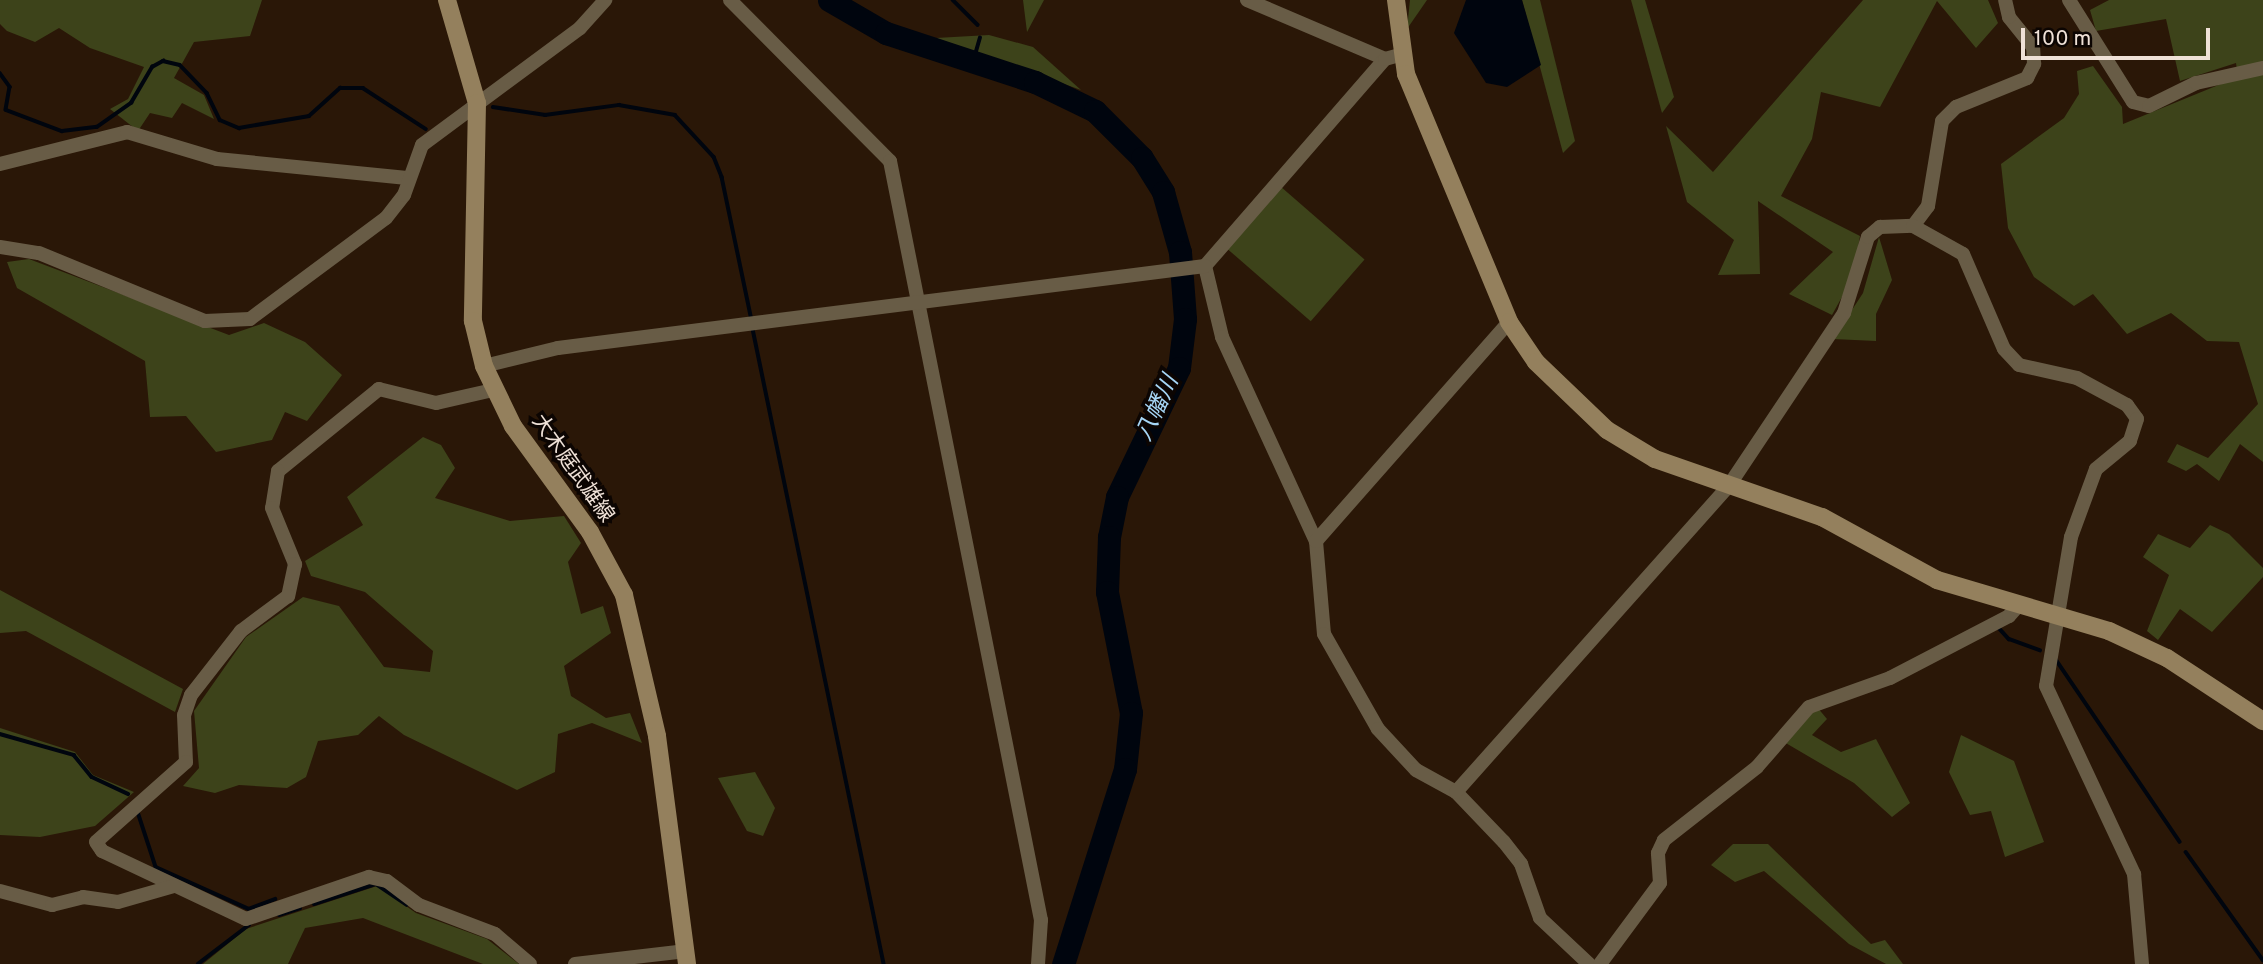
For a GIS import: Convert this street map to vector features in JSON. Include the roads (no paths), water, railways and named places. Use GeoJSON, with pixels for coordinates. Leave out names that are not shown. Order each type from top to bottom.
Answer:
{"type":"FeatureCollection","features":[{"type":"Feature","properties":{"kind":"street","name":"大木庭武雄線"},"geometry":{"type":"LineString","coordinates":[[447,0],[477,103],[473,321],[484,366],[493,390],[590,532],[624,595],[657,736],[687,958]]}},
{"type":"Feature","properties":{"kind":"street"},"geometry":{"type":"LineString","coordinates":[[0,247],[39,253],[205,321],[236,324],[271,308],[386,218],[422,145],[580,28],[605,0]]}},
{"type":"Feature","properties":{"kind":"street"},"geometry":{"type":"LineString","coordinates":[[730,0],[890,161],[1041,920],[1038,964]]}},
{"type":"Feature","properties":{"kind":"street"},"geometry":{"type":"LineString","coordinates":[[1247,0],[1393,57]]}},
{"type":"Feature","properties":{"kind":"street"},"geometry":{"type":"LineString","coordinates":[[1396,0],[1393,57],[1509,322],[1536,362],[1607,430],[1655,459],[1728,487],[1822,517],[1937,580],[2055,615],[2167,658],[2263,721]]}},
{"type":"Feature","properties":{"kind":"street"},"geometry":{"type":"LineString","coordinates":[[1913,226],[1928,206],[1942,121],[1956,107],[2019,83],[2034,64],[2033,47],[2009,17],[2005,0]]}},
{"type":"Feature","properties":{"kind":"street"},"geometry":{"type":"LineString","coordinates":[[2069,0],[2133,102],[2149,106],[2196,83],[2263,68]]}},
{"type":"Feature","properties":{"kind":"street"},"geometry":{"type":"LineString","coordinates":[[484,366],[558,348],[1201,266],[1393,57]]}},
{"type":"Feature","properties":{"kind":"street"},"geometry":{"type":"LineString","coordinates":[[0,164],[127,132],[217,159],[407,178]]}},
{"type":"Feature","properties":{"kind":"street"},"geometry":{"type":"LineString","coordinates":[[1456,792],[1728,487],[1844,313],[1868,237],[1880,227],[1913,226],[1963,254],[2004,349],[2019,365],[2077,378],[2127,405],[2137,419],[2130,441],[2096,469],[2071,537],[2048,646],[2050,707],[2134,874],[2142,964]]}},
{"type":"Feature","properties":{"kind":"street"},"geometry":{"type":"LineString","coordinates":[[1201,266],[1222,337],[1316,541],[1324,634],[1399,756],[1456,792],[1521,864],[1540,918],[1589,964]]}},
{"type":"Feature","properties":{"kind":"street"},"geometry":{"type":"LineString","coordinates":[[1316,541],[1509,322]]}},
{"type":"Feature","properties":{"kind":"street"},"geometry":{"type":"LineString","coordinates":[[493,390],[436,403],[379,389],[278,471],[272,508],[296,564],[292,589],[241,631],[191,695],[184,715],[186,762],[96,842],[174,887],[246,919],[369,877],[387,881],[419,905],[495,934],[530,964]]}},
{"type":"Feature","properties":{"kind":"street"},"geometry":{"type":"LineString","coordinates":[[1600,964],[1660,883],[1658,853],[1664,840],[1757,767],[1809,707],[1890,678],[2009,617],[2019,605]]}},
{"type":"Feature","properties":{"kind":"street"},"geometry":{"type":"LineString","coordinates":[[0,891],[52,905],[83,897],[118,902],[174,887]]}},
{"type":"Feature","properties":{"kind":"street"},"geometry":{"type":"LineString","coordinates":[[575,964],[687,958]]}},
{"type":"Feature","properties":{"kind":"waterway","name":"八幡川"},"geometry":{"type":"LineString","coordinates":[[829,0],[886,33],[1035,82],[1095,111],[1142,158],[1163,192],[1180,252],[1185,319],[1179,368],[1117,497],[1109,537],[1107,592],[1131,713],[1125,769],[1063,964]]}},
{"type":"Feature","properties":{"kind":"waterway"},"geometry":{"type":"LineString","coordinates":[[953,0],[978,25]]}},
{"type":"Feature","properties":{"kind":"waterway"},"geometry":{"type":"LineString","coordinates":[[973,62],[980,38]]}},
{"type":"Feature","properties":{"kind":"waterway"},"geometry":{"type":"LineString","coordinates":[[0,73],[10,87],[6,110],[62,131],[97,127],[131,103],[152,67],[163,61],[180,65],[207,93],[220,120],[239,128],[309,116],[340,88],[363,88],[426,129]]}},
{"type":"Feature","properties":{"kind":"waterway"},"geometry":{"type":"LineString","coordinates":[[493,107],[545,115],[619,105],[675,115],[714,157],[722,177],[752,321]]}},
{"type":"Feature","properties":{"kind":"waterway"},"geometry":{"type":"LineString","coordinates":[[753,329],[884,964]]}},
{"type":"Feature","properties":{"kind":"waterway"},"geometry":{"type":"LineString","coordinates":[[1999,628],[2009,639],[2040,650]]}},
{"type":"Feature","properties":{"kind":"waterway"},"geometry":{"type":"LineString","coordinates":[[2055,658],[2180,842]]}},
{"type":"Feature","properties":{"kind":"waterway"},"geometry":{"type":"LineString","coordinates":[[0,734],[74,755],[92,777],[128,794]]}},
{"type":"Feature","properties":{"kind":"waterway"},"geometry":{"type":"LineString","coordinates":[[138,812],[156,867],[249,909],[275,899]]}},
{"type":"Feature","properties":{"kind":"waterway"},"geometry":{"type":"LineString","coordinates":[[2186,852],[2263,960]]}},
{"type":"Feature","properties":{"kind":"waterway"},"geometry":{"type":"LineString","coordinates":[[314,904],[376,884],[407,905]]}},
{"type":"Feature","properties":{"kind":"waterway"},"geometry":{"type":"LineString","coordinates":[[279,915],[300,908]]}},
{"type":"Feature","properties":{"kind":"waterway"},"geometry":{"type":"LineString","coordinates":[[198,964],[249,925]]}}]}
